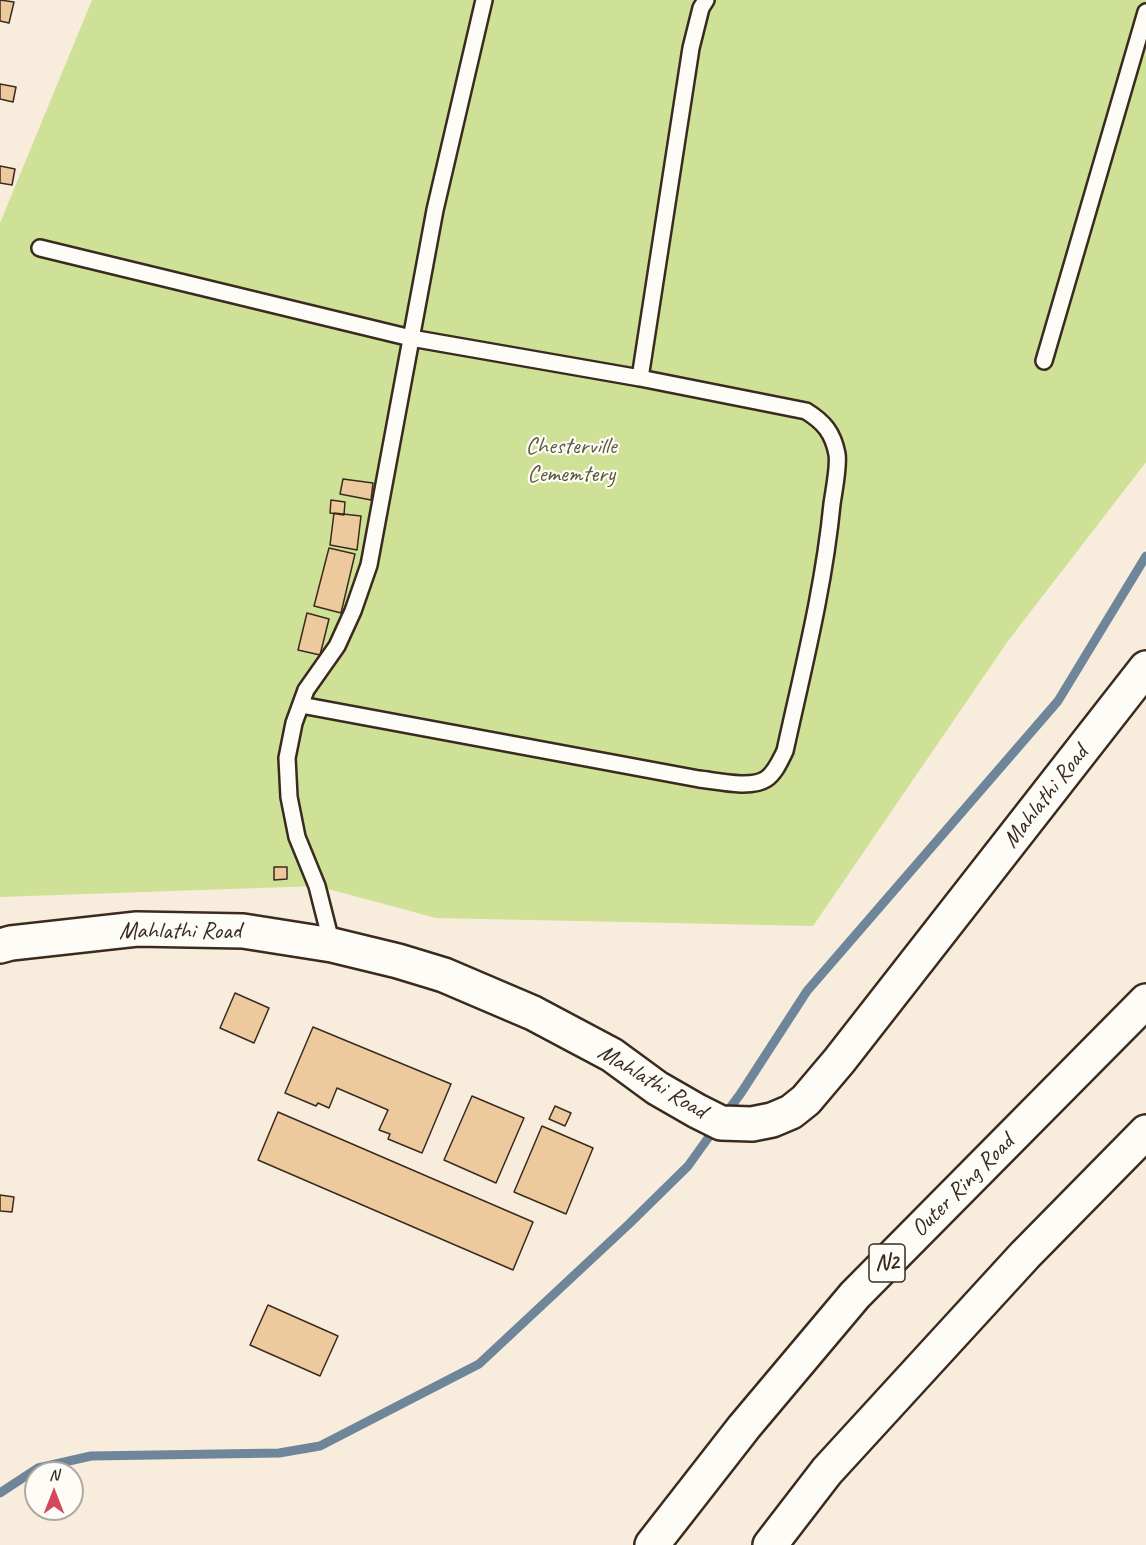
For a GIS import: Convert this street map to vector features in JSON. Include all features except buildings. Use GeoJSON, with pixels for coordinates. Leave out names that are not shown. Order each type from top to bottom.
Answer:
{"type":"FeatureCollection","features":[{"type":"Feature","properties":{"kind":"main road","name":"Mahlathi Road"},"geometry":{"type":"LineString","coordinates":[[0,946],[33,940],[137,929],[243,931],[332,945],[444,975],[533,1013],[612,1055],[657,1088],[697,1112],[721,1123],[752,1124],[772,1120],[791,1112],[806,1100],[846,1052],[1146,668]]}},
{"type":"Feature","properties":{"kind":"main road","name":"Outer Ring Road"},"geometry":{"type":"LineString","coordinates":[[652,1545],[744,1427],[855,1295],[1146,1001]]}},
{"type":"Feature","properties":{"kind":"main road"},"geometry":{"type":"LineString","coordinates":[[770,1545],[827,1471],[1025,1255],[1146,1132]]}},
{"type":"Feature","properties":{"kind":"lane"},"geometry":{"type":"LineString","coordinates":[[332,945],[317,886],[297,837],[289,797],[287,758],[294,723],[306,690],[337,646],[353,611],[369,565],[435,210],[484,0]]}},
{"type":"Feature","properties":{"kind":"lane"},"geometry":{"type":"LineString","coordinates":[[640,378],[691,48],[701,8],[706,0]]}},
{"type":"Feature","properties":{"kind":"lane"},"geometry":{"type":"LineString","coordinates":[[1044,361],[1146,12]]}},
{"type":"Feature","properties":{"kind":"lane"},"geometry":{"type":"LineString","coordinates":[[40,248],[411,338],[640,378],[807,411],[820,419],[832,438],[837,456],[829,537],[785,751],[768,778],[757,783],[726,783],[301,705]]}},
{"type":"Feature","properties":{"kind":"green space","name":"Chesterville Cememtery"},"geometry":{"type":"Polygon","coordinates":[[[92,0],[1146,0],[1146,462],[1008,641],[813,926],[436,918],[317,886],[0,897],[0,223],[92,0]]]}},
{"type":"Feature","properties":{"kind":"waterway"},"geometry":{"type":"LineString","coordinates":[[724,1116],[807,991],[1058,701],[1146,556]]}},
{"type":"Feature","properties":{"kind":"waterway"},"geometry":{"type":"LineString","coordinates":[[0,1493],[38,1468],[91,1456],[279,1453],[320,1446],[479,1364],[688,1166],[716,1127]]}}]}
